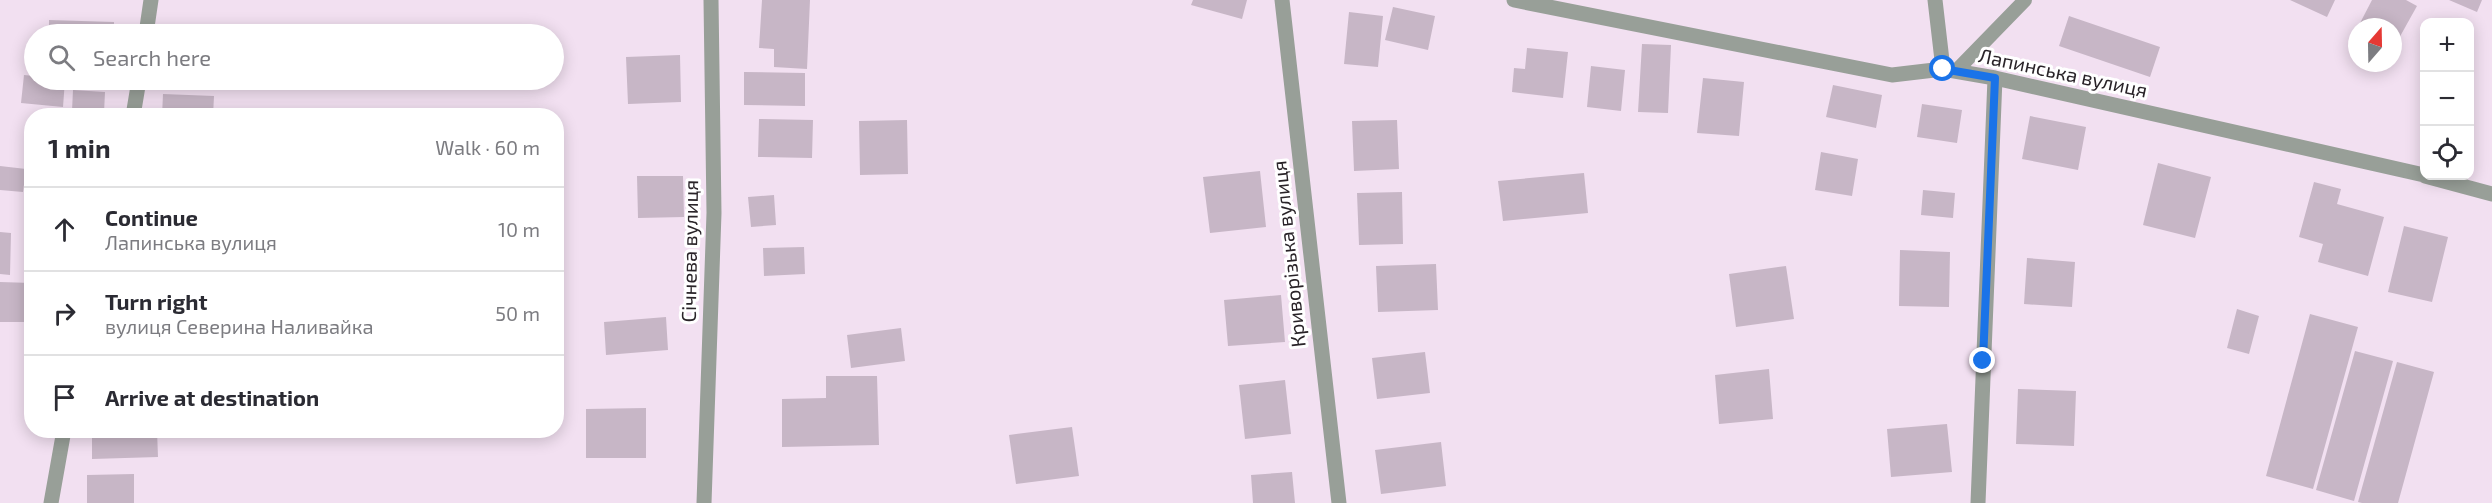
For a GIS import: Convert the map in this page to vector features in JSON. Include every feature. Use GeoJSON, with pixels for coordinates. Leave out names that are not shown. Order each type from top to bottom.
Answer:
{"type":"FeatureCollection","features":[{"type":"Feature","properties":{"kind":"street"},"geometry":{"type":"LineString","coordinates":[[147,24],[151,0]]}},
{"type":"Feature","properties":{"kind":"street","name":"Січнева вулиця"},"geometry":{"type":"LineString","coordinates":[[704,503],[714,213],[711,0]]}},
{"type":"Feature","properties":{"kind":"street","name":"Криворізька вулиця"},"geometry":{"type":"LineString","coordinates":[[1282,0],[1338,503]]}},
{"type":"Feature","properties":{"kind":"street","name":"Лапинська вулиця"},"geometry":{"type":"LineString","coordinates":[[1514,0],[1892,75],[1949,70],[1995,78],[2420,175]]}},
{"type":"Feature","properties":{"kind":"street"},"geometry":{"type":"LineString","coordinates":[[1935,0],[1949,70]]}},
{"type":"Feature","properties":{"kind":"street"},"geometry":{"type":"LineString","coordinates":[[1977,503],[1995,78]]}},
{"type":"Feature","properties":{"kind":"street"},"geometry":{"type":"LineString","coordinates":[[134,108],[137,90]]}},
{"type":"Feature","properties":{"kind":"street","name":"Лапинська вулиця"},"geometry":{"type":"LineString","coordinates":[[2440,180],[2492,194]]}},
{"type":"Feature","properties":{"kind":"street"},"geometry":{"type":"LineString","coordinates":[[51,503],[62,438]]}},
{"type":"Feature","properties":{"kind":"lane"},"geometry":{"type":"LineString","coordinates":[[1949,70],[2025,0]]}},
{"type":"Feature","properties":{"kind":"building"},"geometry":{"type":"Polygon","coordinates":[[[762,0],[810,0],[807,69],[774,67],[774,49],[759,48],[762,0]]]}},
{"type":"Feature","properties":{"kind":"building"},"geometry":{"type":"Polygon","coordinates":[[[1193,0],[1247,0],[1242,19],[1191,5],[1193,0]]]}},
{"type":"Feature","properties":{"kind":"building"},"geometry":{"type":"Polygon","coordinates":[[[2290,0],[2335,0],[2327,17],[2290,0]]]}},
{"type":"Feature","properties":{"kind":"building"},"geometry":{"type":"Polygon","coordinates":[[[2372,0],[2406,0],[2417,6],[2402,33],[2402,18],[2363,18],[2372,0]]]}},
{"type":"Feature","properties":{"kind":"building"},"geometry":{"type":"Polygon","coordinates":[[[2449,0],[2482,0],[2477,12],[2449,0]]]}},
{"type":"Feature","properties":{"kind":"building"},"geometry":{"type":"Polygon","coordinates":[[[1393,7],[1435,16],[1428,50],[1385,40],[1393,7]]]}},
{"type":"Feature","properties":{"kind":"building"},"geometry":{"type":"Polygon","coordinates":[[[1349,12],[1383,16],[1378,67],[1344,64],[1349,12]]]}},
{"type":"Feature","properties":{"kind":"building"},"geometry":{"type":"Polygon","coordinates":[[[2069,16],[2160,47],[2150,77],[2059,46],[2069,16]]]}},
{"type":"Feature","properties":{"kind":"building"},"geometry":{"type":"Polygon","coordinates":[[[49,20],[114,22],[114,24],[49,24],[49,20]]]}},
{"type":"Feature","properties":{"kind":"building"},"geometry":{"type":"Polygon","coordinates":[[[1642,44],[1671,45],[1668,113],[1638,112],[1642,44]]]}},
{"type":"Feature","properties":{"kind":"building"},"geometry":{"type":"Polygon","coordinates":[[[1527,48],[1568,52],[1563,98],[1512,92],[1514,68],[1525,69],[1527,48]]]}},
{"type":"Feature","properties":{"kind":"building"},"geometry":{"type":"Polygon","coordinates":[[[680,55],[681,102],[628,104],[626,57],[680,55]]]}},
{"type":"Feature","properties":{"kind":"building"},"geometry":{"type":"Polygon","coordinates":[[[1591,66],[1625,70],[1621,111],[1587,107],[1591,66]]]}},
{"type":"Feature","properties":{"kind":"building"},"geometry":{"type":"Polygon","coordinates":[[[744,72],[805,73],[805,106],[744,105],[744,72]]]}},
{"type":"Feature","properties":{"kind":"building"},"geometry":{"type":"Polygon","coordinates":[[[24,75],[24,90],[64,90],[63,107],[21,103],[24,75]]]}},
{"type":"Feature","properties":{"kind":"building"},"geometry":{"type":"Polygon","coordinates":[[[1703,78],[1744,82],[1739,136],[1697,133],[1703,78]]]}},
{"type":"Feature","properties":{"kind":"building"},"geometry":{"type":"Polygon","coordinates":[[[1833,85],[1882,95],[1876,128],[1826,117],[1833,85]]]}},
{"type":"Feature","properties":{"kind":"building"},"geometry":{"type":"Polygon","coordinates":[[[73,90],[105,92],[104,108],[72,108],[73,90]]]}},
{"type":"Feature","properties":{"kind":"building"},"geometry":{"type":"Polygon","coordinates":[[[163,94],[214,96],[213,108],[162,108],[163,94]]]}},
{"type":"Feature","properties":{"kind":"building"},"geometry":{"type":"Polygon","coordinates":[[[1922,104],[1962,110],[1957,143],[1917,137],[1922,104]]]}},
{"type":"Feature","properties":{"kind":"building"},"geometry":{"type":"Polygon","coordinates":[[[2030,116],[2086,127],[2078,170],[2022,159],[2030,116]]]}},
{"type":"Feature","properties":{"kind":"building"},"geometry":{"type":"Polygon","coordinates":[[[759,119],[813,120],[812,158],[758,157],[759,119]]]}},
{"type":"Feature","properties":{"kind":"building"},"geometry":{"type":"Polygon","coordinates":[[[907,120],[908,174],[860,175],[859,121],[907,120]]]}},
{"type":"Feature","properties":{"kind":"building"},"geometry":{"type":"Polygon","coordinates":[[[1397,120],[1399,169],[1354,171],[1352,121],[1397,120]]]}},
{"type":"Feature","properties":{"kind":"building"},"geometry":{"type":"Polygon","coordinates":[[[1821,152],[1858,159],[1852,196],[1815,190],[1821,152]]]}},
{"type":"Feature","properties":{"kind":"building"},"geometry":{"type":"Polygon","coordinates":[[[2158,163],[2211,177],[2195,238],[2143,225],[2158,163]]]}},
{"type":"Feature","properties":{"kind":"building"},"geometry":{"type":"Polygon","coordinates":[[[0,166],[24,169],[23,192],[0,190],[0,166]]]}},
{"type":"Feature","properties":{"kind":"building"},"geometry":{"type":"Polygon","coordinates":[[[1260,171],[1266,227],[1210,233],[1203,177],[1260,171]]]}},
{"type":"Feature","properties":{"kind":"building"},"geometry":{"type":"Polygon","coordinates":[[[1584,173],[1588,213],[1503,221],[1498,181],[1584,173]]]}},
{"type":"Feature","properties":{"kind":"building"},"geometry":{"type":"Polygon","coordinates":[[[637,176],[683,176],[684,217],[638,218],[637,176]]]}},
{"type":"Feature","properties":{"kind":"building"},"geometry":{"type":"Polygon","coordinates":[[[2314,182],[2341,189],[2337,204],[2384,217],[2368,276],[2318,262],[2323,244],[2299,237],[2314,182]]]}},
{"type":"Feature","properties":{"kind":"building"},"geometry":{"type":"Polygon","coordinates":[[[1923,190],[1955,193],[1953,218],[1921,215],[1923,190]]]}},
{"type":"Feature","properties":{"kind":"building"},"geometry":{"type":"Polygon","coordinates":[[[1402,192],[1403,244],[1359,245],[1357,193],[1402,192]]]}},
{"type":"Feature","properties":{"kind":"building"},"geometry":{"type":"Polygon","coordinates":[[[774,195],[776,225],[751,227],[748,197],[774,195]]]}},
{"type":"Feature","properties":{"kind":"building"},"geometry":{"type":"Polygon","coordinates":[[[2404,226],[2448,237],[2432,302],[2388,292],[2404,226]]]}},
{"type":"Feature","properties":{"kind":"building"},"geometry":{"type":"Polygon","coordinates":[[[0,232],[11,233],[10,275],[0,274],[0,232]]]}},
{"type":"Feature","properties":{"kind":"building"},"geometry":{"type":"Polygon","coordinates":[[[804,247],[805,274],[764,276],[763,248],[804,247]]]}},
{"type":"Feature","properties":{"kind":"building"},"geometry":{"type":"Polygon","coordinates":[[[1900,250],[1950,252],[1949,307],[1899,306],[1900,250]]]}},
{"type":"Feature","properties":{"kind":"building"},"geometry":{"type":"Polygon","coordinates":[[[2027,258],[2075,262],[2072,307],[2024,304],[2027,258]]]}},
{"type":"Feature","properties":{"kind":"building"},"geometry":{"type":"Polygon","coordinates":[[[1436,264],[1438,310],[1378,312],[1376,266],[1436,264]]]}},
{"type":"Feature","properties":{"kind":"building"},"geometry":{"type":"Polygon","coordinates":[[[1786,266],[1794,319],[1736,327],[1729,274],[1786,266]]]}},
{"type":"Feature","properties":{"kind":"building"},"geometry":{"type":"Polygon","coordinates":[[[0,282],[24,283],[24,322],[0,322],[0,282]]]}},
{"type":"Feature","properties":{"kind":"building"},"geometry":{"type":"Polygon","coordinates":[[[1281,295],[1285,342],[1228,346],[1224,300],[1281,295]]]}},
{"type":"Feature","properties":{"kind":"building"},"geometry":{"type":"Polygon","coordinates":[[[2237,309],[2259,316],[2249,354],[2227,348],[2237,309]]]}},
{"type":"Feature","properties":{"kind":"building"},"geometry":{"type":"Polygon","coordinates":[[[2310,314],[2358,327],[2313,489],[2266,476],[2310,314]]]}},
{"type":"Feature","properties":{"kind":"building"},"geometry":{"type":"Polygon","coordinates":[[[666,317],[668,350],[606,355],[604,322],[666,317]]]}},
{"type":"Feature","properties":{"kind":"building"},"geometry":{"type":"Polygon","coordinates":[[[901,328],[905,361],[851,368],[847,335],[901,328]]]}},
{"type":"Feature","properties":{"kind":"building"},"geometry":{"type":"Polygon","coordinates":[[[2355,351],[2393,361],[2354,501],[2316,490],[2355,351]]]}},
{"type":"Feature","properties":{"kind":"building"},"geometry":{"type":"Polygon","coordinates":[[[1425,352],[1430,393],[1377,399],[1372,358],[1425,352]]]}},
{"type":"Feature","properties":{"kind":"building"},"geometry":{"type":"Polygon","coordinates":[[[2397,362],[2434,372],[2398,503],[2358,502],[2397,362]]]}},
{"type":"Feature","properties":{"kind":"building"},"geometry":{"type":"Polygon","coordinates":[[[1769,369],[1773,419],[1719,424],[1715,375],[1769,369]]]}},
{"type":"Feature","properties":{"kind":"building"},"geometry":{"type":"Polygon","coordinates":[[[826,376],[877,376],[879,445],[782,447],[782,399],[826,398],[826,376]]]}},
{"type":"Feature","properties":{"kind":"building"},"geometry":{"type":"Polygon","coordinates":[[[1285,380],[1291,434],[1245,439],[1239,385],[1285,380]]]}},
{"type":"Feature","properties":{"kind":"building"},"geometry":{"type":"Polygon","coordinates":[[[2018,389],[2076,391],[2074,446],[2016,444],[2018,389]]]}},
{"type":"Feature","properties":{"kind":"building"},"geometry":{"type":"Polygon","coordinates":[[[646,408],[646,458],[586,458],[586,409],[646,408]]]}},
{"type":"Feature","properties":{"kind":"building"},"geometry":{"type":"Polygon","coordinates":[[[1947,424],[1952,472],[1891,477],[1887,429],[1947,424]]]}},
{"type":"Feature","properties":{"kind":"building"},"geometry":{"type":"Polygon","coordinates":[[[1072,427],[1079,476],[1016,484],[1009,435],[1072,427]]]}},
{"type":"Feature","properties":{"kind":"building"},"geometry":{"type":"Polygon","coordinates":[[[92,438],[157,438],[158,457],[92,459],[92,438]]]}},
{"type":"Feature","properties":{"kind":"building"},"geometry":{"type":"Polygon","coordinates":[[[1441,442],[1446,486],[1381,494],[1375,450],[1441,442]]]}},
{"type":"Feature","properties":{"kind":"building"},"geometry":{"type":"Polygon","coordinates":[[[1292,472],[1295,503],[1253,503],[1251,475],[1292,472]]]}},
{"type":"Feature","properties":{"kind":"building"},"geometry":{"type":"Polygon","coordinates":[[[134,474],[134,503],[87,503],[87,475],[134,474]]]}},
{"type":"Feature","properties":{"kind":"route"},"geometry":{"type":"LineString","coordinates":[[1943,69],[1995,78],[1983,361]]}}]}
